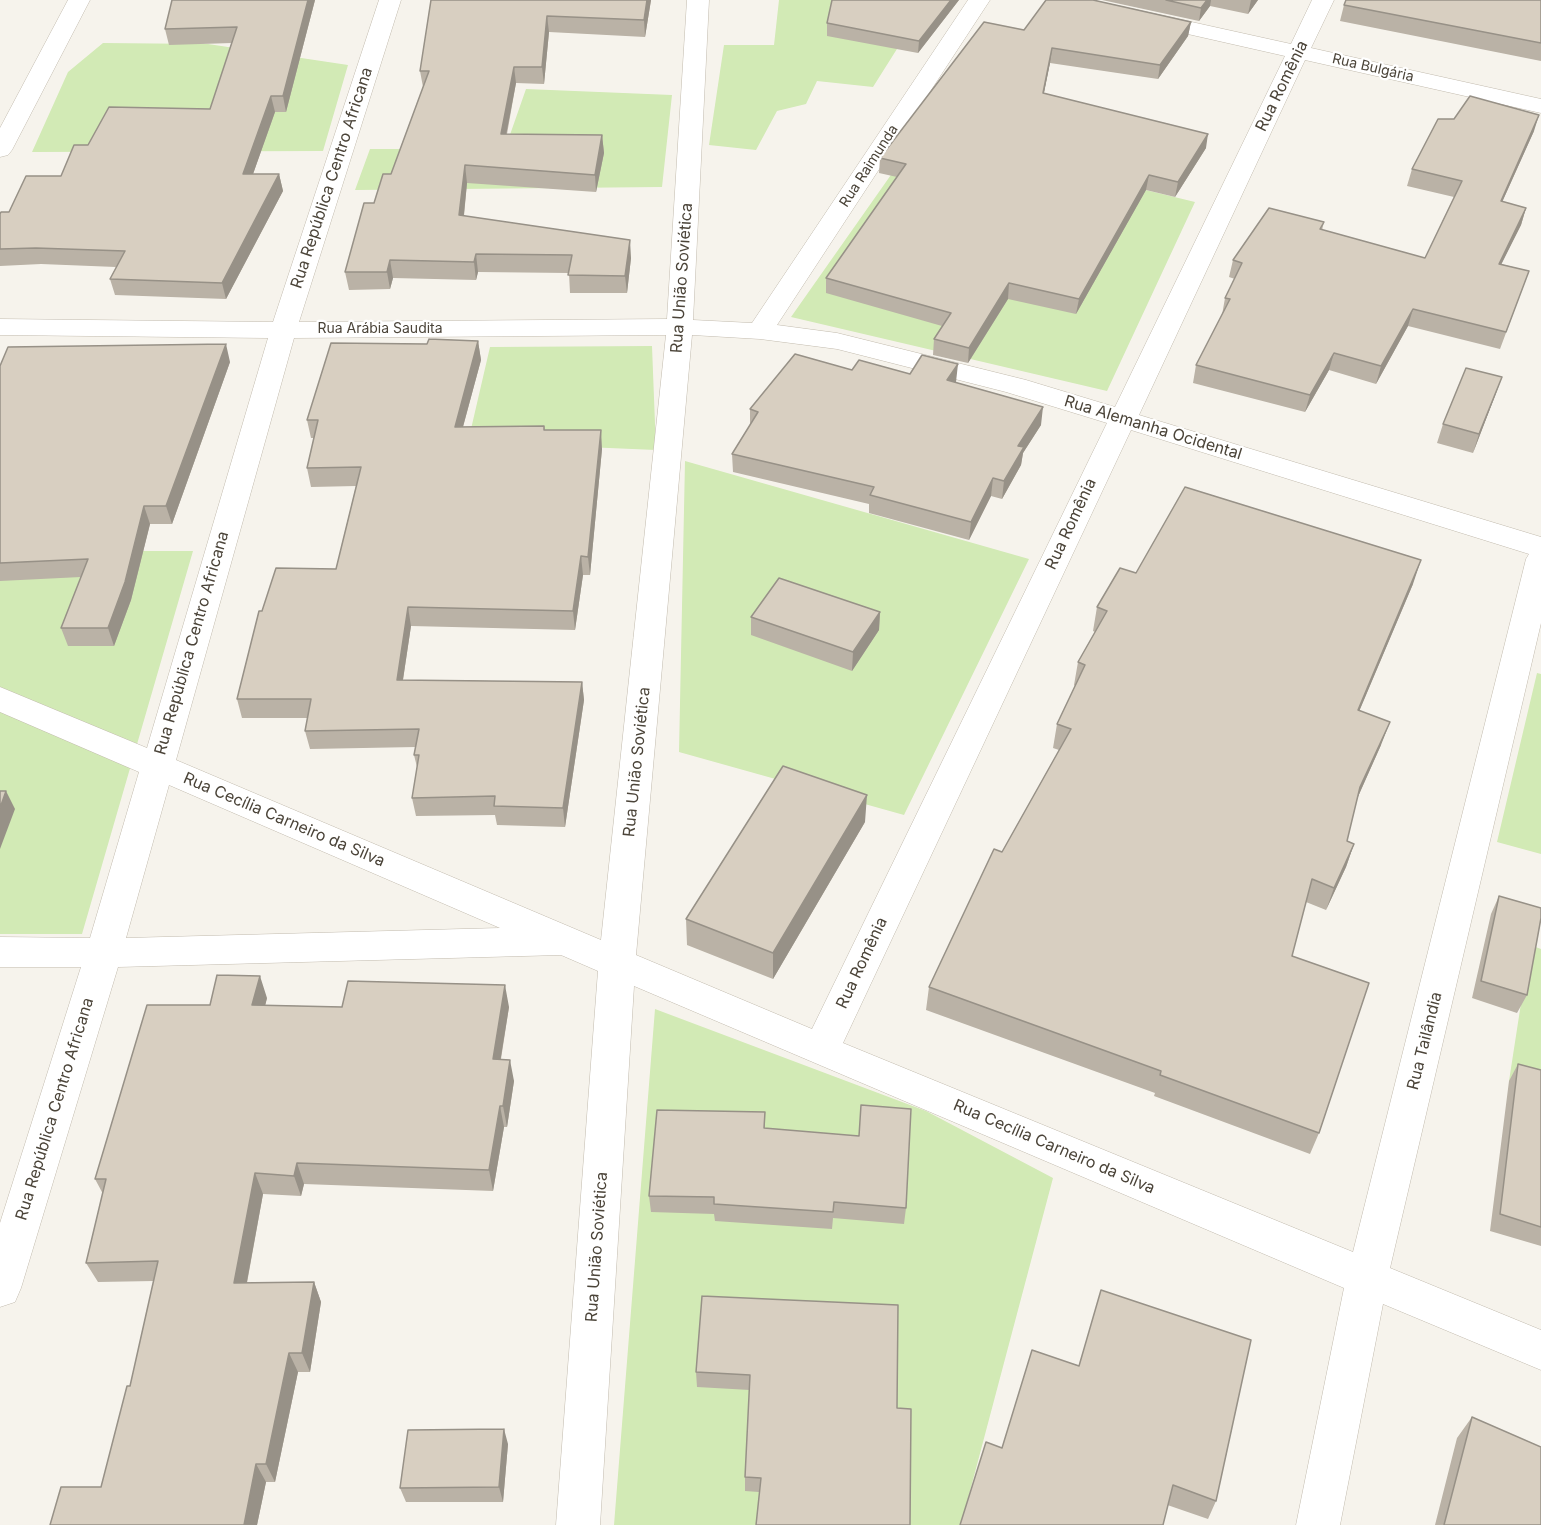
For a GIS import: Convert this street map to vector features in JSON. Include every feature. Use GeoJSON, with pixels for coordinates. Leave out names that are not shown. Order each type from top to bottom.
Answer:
{"type":"FeatureCollection","features":[{"type":"Feature","properties":{"kind":"street"},"geometry":{"type":"LineString","coordinates":[[0,150],[79,0]]}},
{"type":"Feature","properties":{"kind":"street","name":"Rua República Centro Africana"},"geometry":{"type":"LineString","coordinates":[[0,1288],[104,953],[156,765],[283,330],[390,0]]}},
{"type":"Feature","properties":{"kind":"street","name":"Rua União Soviética"},"geometry":{"type":"LineString","coordinates":[[578,1525],[617,962],[680,327],[698,0]]}},
{"type":"Feature","properties":{"kind":"street","name":"Rua Raimunda"},"geometry":{"type":"LineString","coordinates":[[760,331],[979,0]]}},
{"type":"Feature","properties":{"kind":"street","name":"Rua Bulgária"},"geometry":{"type":"LineString","coordinates":[[1064,0],[1541,106]]}},
{"type":"Feature","properties":{"kind":"street","name":"Rua Romênia"},"geometry":{"type":"LineString","coordinates":[[821,1050],[1121,418],[1323,0]]}},
{"type":"Feature","properties":{"kind":"street","name":"Rua Arábia Saudita"},"geometry":{"type":"LineString","coordinates":[[0,327],[283,330],[680,327],[760,331]]}},
{"type":"Feature","properties":{"kind":"street","name":"Rua Alemanha Ocidental"},"geometry":{"type":"LineString","coordinates":[[760,331],[837,341],[1016,386],[1541,547]]}},
{"type":"Feature","properties":{"kind":"street","name":"Rua Tailândia"},"geometry":{"type":"LineString","coordinates":[[1318,1525],[1367,1278],[1541,559]]}},
{"type":"Feature","properties":{"kind":"street","name":"Rua Cecília Carneiro da Silva"},"geometry":{"type":"LineString","coordinates":[[0,699],[821,1050],[1541,1350]]}},
{"type":"Feature","properties":{"kind":"street","name":"Rua Cecília Carneiro da Silva"},"geometry":{"type":"LineString","coordinates":[[0,952],[104,953],[568,940]]}},
{"type":"Feature","properties":{"kind":"green space"},"geometry":{"type":"Polygon","coordinates":[[[779,0],[861,0],[902,41],[873,87],[817,81],[806,104],[777,111],[756,150],[709,145],[724,45],[774,45],[779,0]]]}},
{"type":"Feature","properties":{"kind":"green space"},"geometry":{"type":"Polygon","coordinates":[[[103,43],[208,44],[348,65],[323,151],[32,152],[68,72],[103,43]]]}},
{"type":"Feature","properties":{"kind":"green space"},"geometry":{"type":"Polygon","coordinates":[[[526,89],[672,95],[662,187],[355,190],[370,149],[505,149],[526,89]]]}},
{"type":"Feature","properties":{"kind":"green space"},"geometry":{"type":"Polygon","coordinates":[[[919,135],[1195,202],[1107,391],[791,317],[919,135]]]}},
{"type":"Feature","properties":{"kind":"green space"},"geometry":{"type":"Polygon","coordinates":[[[652,346],[656,450],[468,442],[490,347],[652,346]]]}},
{"type":"Feature","properties":{"kind":"green space"},"geometry":{"type":"Polygon","coordinates":[[[685,461],[1029,559],[904,815],[679,752],[685,461]]]}},
{"type":"Feature","properties":{"kind":"green space"},"geometry":{"type":"Polygon","coordinates":[[[0,551],[193,551],[82,934],[0,934],[0,551]]]}},
{"type":"Feature","properties":{"kind":"green space"},"geometry":{"type":"Polygon","coordinates":[[[1537,673],[1541,674],[1541,854],[1497,842],[1537,673]]]}},
{"type":"Feature","properties":{"kind":"green space"},"geometry":{"type":"Polygon","coordinates":[[[1530,945],[1541,949],[1541,1091],[1509,1081],[1530,945]]]}},
{"type":"Feature","properties":{"kind":"green space"},"geometry":{"type":"Polygon","coordinates":[[[655,1009],[926,1111],[1053,1178],[961,1525],[614,1525],[655,1009]]]}},
{"type":"Feature","properties":{"kind":"building"},"geometry":{"type":"Polygon","coordinates":[[[172,0],[308,0],[283,96],[271,96],[243,174],[279,174],[222,283],[110,279],[125,251],[0,249],[0,214],[9,212],[26,176],[61,176],[74,145],[88,145],[109,107],[210,109],[237,27],[165,29],[172,0]]]}},
{"type":"Feature","properties":{"kind":"building"},"geometry":{"type":"Polygon","coordinates":[[[431,0],[647,0],[644,20],[547,16],[542,67],[514,67],[501,134],[602,135],[595,175],[465,165],[459,215],[630,240],[625,276],[568,275],[572,255],[476,254],[474,262],[390,260],[387,272],[345,272],[364,203],[374,203],[383,174],[391,174],[429,71],[420,71],[431,0]]]}},
{"type":"Feature","properties":{"kind":"building"},"geometry":{"type":"Polygon","coordinates":[[[832,0],[951,0],[919,41],[827,23],[832,0]]]}},
{"type":"Feature","properties":{"kind":"building"},"geometry":{"type":"Polygon","coordinates":[[[1046,0],[1093,0],[1191,22],[1160,65],[1052,48],[1043,93],[1208,134],[1178,182],[1149,175],[1079,299],[1009,283],[969,348],[934,339],[951,313],[826,278],[906,164],[880,158],[984,22],[1024,30],[1046,0]]]}},
{"type":"Feature","properties":{"kind":"building"},"geometry":{"type":"Polygon","coordinates":[[[1166,0],[1207,0],[1201,8],[1166,0]]]}},
{"type":"Feature","properties":{"kind":"building"},"geometry":{"type":"Polygon","coordinates":[[[1346,0],[1541,0],[1541,43],[1344,5],[1346,0]]]}},
{"type":"Feature","properties":{"kind":"building"},"geometry":{"type":"Polygon","coordinates":[[[1470,96],[1539,115],[1501,201],[1526,208],[1499,264],[1529,271],[1506,332],[1413,309],[1381,366],[1334,353],[1310,395],[1196,365],[1230,299],[1225,298],[1242,263],[1233,260],[1269,208],[1324,222],[1320,229],[1425,258],[1462,181],[1412,169],[1438,119],[1454,119],[1470,96]]]}},
{"type":"Feature","properties":{"kind":"building"},"geometry":{"type":"Polygon","coordinates":[[[429,339],[478,341],[455,427],[544,426],[544,430],[601,430],[588,557],[581,556],[573,611],[408,607],[397,680],[582,682],[563,808],[494,806],[495,796],[412,798],[419,755],[414,755],[419,729],[305,731],[311,699],[237,699],[259,611],[262,611],[276,568],[336,569],[361,467],[307,468],[318,420],[307,420],[331,343],[427,344],[429,339]]]}},
{"type":"Feature","properties":{"kind":"building"},"geometry":{"type":"Polygon","coordinates":[[[226,344],[166,506],[144,506],[125,582],[108,628],[61,628],[88,559],[0,563],[0,366],[8,347],[226,344]]]}},
{"type":"Feature","properties":{"kind":"building"},"geometry":{"type":"Polygon","coordinates":[[[795,354],[852,370],[859,360],[910,374],[922,355],[958,364],[947,380],[1043,407],[1018,446],[1024,447],[1004,481],[993,478],[971,522],[870,495],[874,487],[732,454],[758,412],[750,409],[795,354]]]}},
{"type":"Feature","properties":{"kind":"building"},"geometry":{"type":"Polygon","coordinates":[[[1466,368],[1502,377],[1479,434],[1443,424],[1466,368]]]}},
{"type":"Feature","properties":{"kind":"building"},"geometry":{"type":"Polygon","coordinates":[[[1185,487],[1421,560],[1358,710],[1390,722],[1360,787],[1347,841],[1354,844],[1334,888],[1312,879],[1292,956],[1369,983],[1319,1133],[1160,1075],[1161,1071],[929,987],[994,849],[1002,852],[1071,729],[1057,724],[1085,665],[1078,662],[1107,611],[1097,607],[1120,568],[1136,573],[1185,487]]]}},
{"type":"Feature","properties":{"kind":"building"},"geometry":{"type":"Polygon","coordinates":[[[779,578],[880,612],[853,652],[751,617],[779,578]]]}},
{"type":"Feature","properties":{"kind":"building"},"geometry":{"type":"Polygon","coordinates":[[[783,766],[867,795],[773,953],[686,919],[783,766]]]}},
{"type":"Feature","properties":{"kind":"building"},"geometry":{"type":"Polygon","coordinates":[[[0,791],[6,791],[0,808],[0,791]]]}},
{"type":"Feature","properties":{"kind":"building"},"geometry":{"type":"Polygon","coordinates":[[[1499,896],[1541,908],[1527,995],[1481,981],[1499,896]]]}},
{"type":"Feature","properties":{"kind":"building"},"geometry":{"type":"Polygon","coordinates":[[[217,975],[260,976],[252,1005],[342,1007],[348,981],[505,985],[493,1059],[510,1060],[489,1170],[297,1163],[294,1176],[255,1173],[234,1283],[314,1282],[302,1353],[289,1353],[266,1464],[256,1464],[244,1525],[50,1525],[61,1487],[101,1487],[127,1386],[130,1386],[158,1261],[86,1263],[106,1179],[95,1179],[147,1005],[210,1005],[217,975]]]}},
{"type":"Feature","properties":{"kind":"building"},"geometry":{"type":"Polygon","coordinates":[[[1518,1064],[1541,1070],[1541,1227],[1500,1214],[1518,1064]]]}},
{"type":"Feature","properties":{"kind":"building"},"geometry":{"type":"Polygon","coordinates":[[[861,1105],[911,1109],[906,1208],[834,1202],[833,1212],[714,1204],[714,1197],[649,1196],[657,1110],[765,1112],[764,1128],[859,1136],[861,1105]]]}},
{"type":"Feature","properties":{"kind":"building"},"geometry":{"type":"Polygon","coordinates":[[[1101,1290],[1251,1340],[1216,1501],[1173,1485],[1163,1525],[960,1525],[986,1442],[1002,1448],[1032,1350],[1079,1366],[1101,1290]]]}},
{"type":"Feature","properties":{"kind":"building"},"geometry":{"type":"Polygon","coordinates":[[[702,1296],[898,1305],[897,1408],[911,1409],[910,1525],[756,1525],[761,1478],[745,1477],[750,1375],[696,1372],[702,1296]]]}},
{"type":"Feature","properties":{"kind":"building"},"geometry":{"type":"Polygon","coordinates":[[[1472,1417],[1541,1447],[1541,1525],[1444,1525],[1472,1417]]]}},
{"type":"Feature","properties":{"kind":"building"},"geometry":{"type":"Polygon","coordinates":[[[504,1429],[499,1487],[400,1488],[408,1430],[504,1429]]]}}]}
